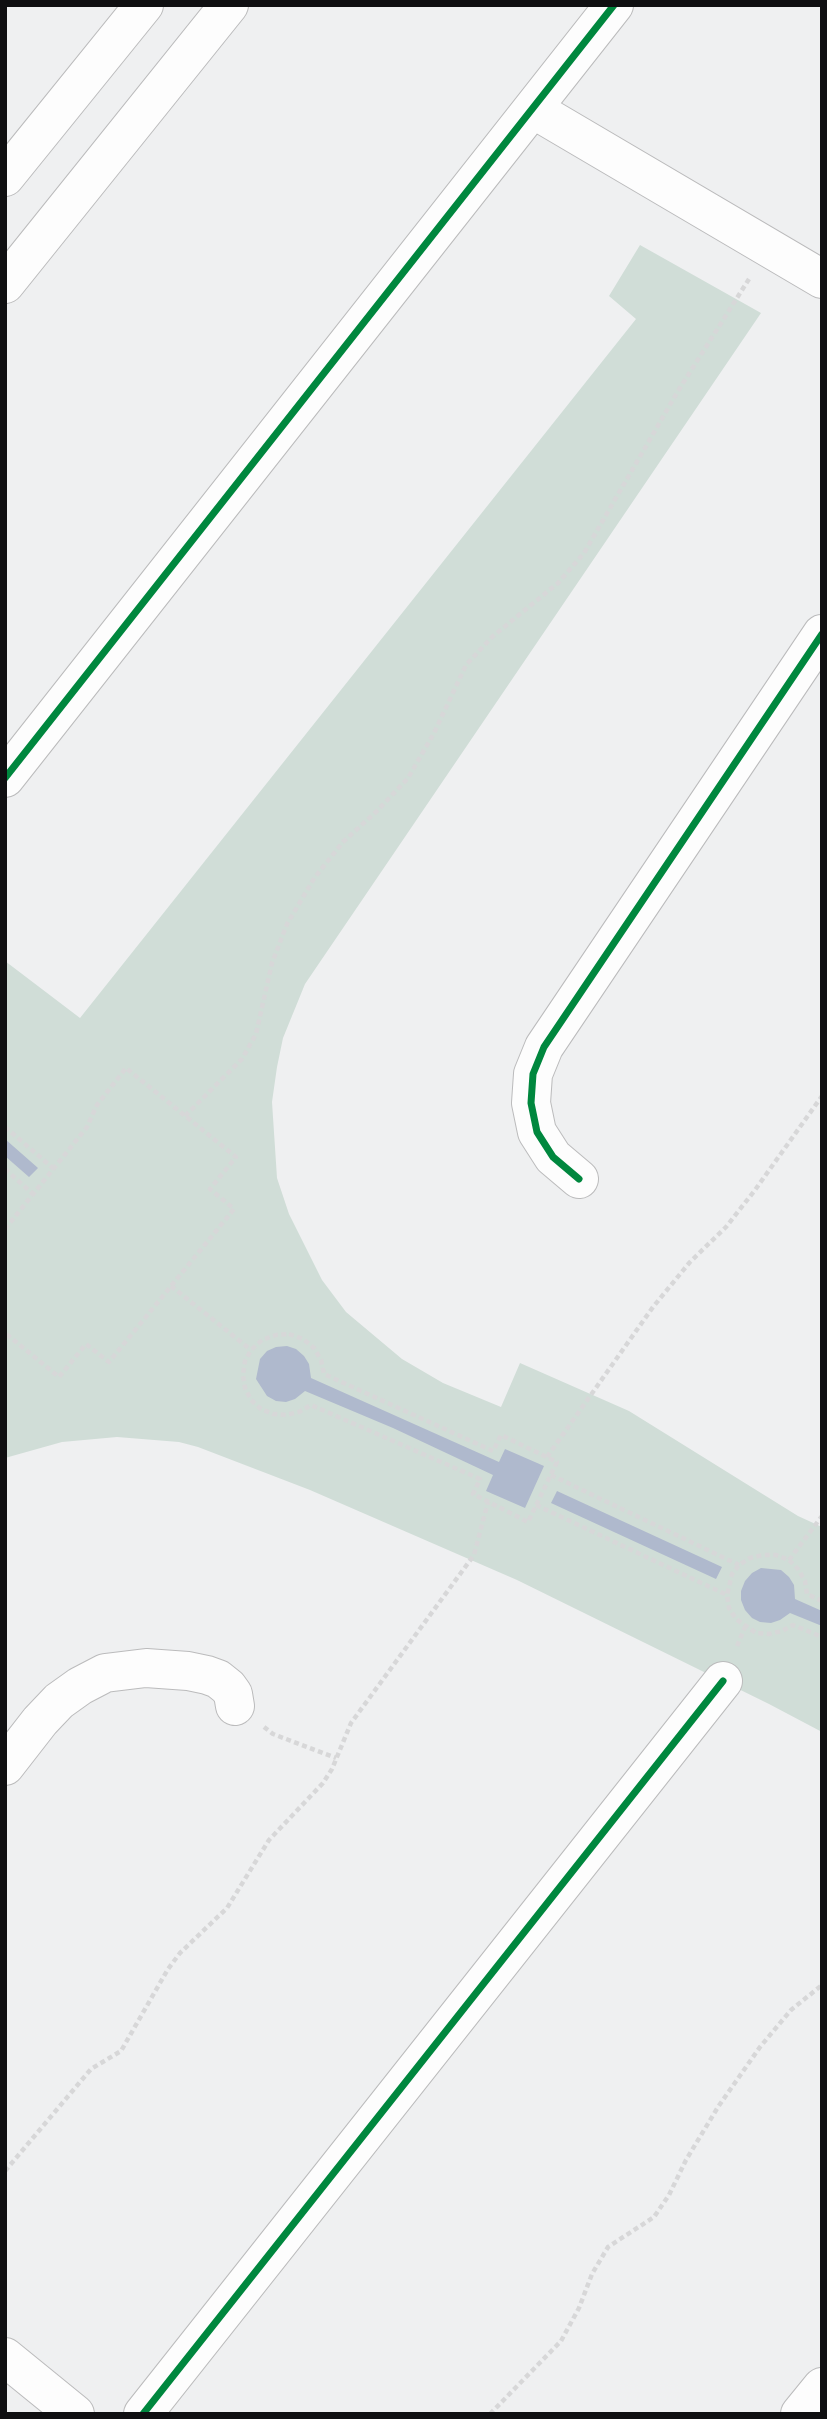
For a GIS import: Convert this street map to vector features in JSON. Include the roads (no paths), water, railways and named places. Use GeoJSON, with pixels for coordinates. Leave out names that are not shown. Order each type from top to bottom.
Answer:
{"type":"FeatureCollection","features":[{"type":"Feature","properties":{"kind":"street"},"geometry":{"type":"LineString","coordinates":[[5,177],[144,5]]}},
{"type":"Feature","properties":{"kind":"street"},"geometry":{"type":"LineString","coordinates":[[5,284],[229,5]]}},
{"type":"Feature","properties":{"kind":"street"},"geometry":{"type":"LineString","coordinates":[[5,778],[614,5]]}},
{"type":"Feature","properties":{"kind":"street"},"geometry":{"type":"LineString","coordinates":[[533,109],[822,279]]}},
{"type":"Feature","properties":{"kind":"street"},"geometry":{"type":"LineString","coordinates":[[579,1179],[553,1157],[537,1132],[531,1103],[533,1074],[544,1046],[822,634]]}},
{"type":"Feature","properties":{"kind":"street"},"geometry":{"type":"LineString","coordinates":[[5,1766],[40,1721],[59,1702],[80,1686],[105,1673],[146,1668],[207,1675],[228,1687],[233,1694],[235,1706]]}},
{"type":"Feature","properties":{"kind":"street"},"geometry":{"type":"LineString","coordinates":[[143,2414],[723,1681]]}},
{"type":"Feature","properties":{"kind":"street"},"geometry":{"type":"LineString","coordinates":[[5,2357],[75,2414]]}},
{"type":"Feature","properties":{"kind":"street"},"geometry":{"type":"LineString","coordinates":[[800,2414],[822,2387]]}},
{"type":"Feature","properties":{"kind":"water"},"geometry":{"type":"Polygon","coordinates":[[[5,1139],[38,1168],[29,1177],[5,1156],[5,1139]]]}},
{"type":"Feature","properties":{"kind":"water"},"geometry":{"type":"Polygon","coordinates":[[[287,1346],[304,1356],[309,1364],[311,1378],[499,1462],[505,1449],[544,1466],[525,1508],[486,1491],[493,1475],[393,1428],[305,1391],[286,1402],[267,1396],[256,1379],[260,1359],[267,1351],[287,1346]]]}},
{"type":"Feature","properties":{"kind":"water"},"geometry":{"type":"Polygon","coordinates":[[[557,1491],[722,1567],[716,1579],[551,1503],[557,1491]]]}},
{"type":"Feature","properties":{"kind":"water"},"geometry":{"type":"Polygon","coordinates":[[[761,1568],[781,1570],[789,1577],[794,1585],[795,1599],[822,1611],[822,1626],[790,1613],[771,1623],[752,1618],[745,1610],[741,1591],[745,1581],[761,1568]]]}}]}
